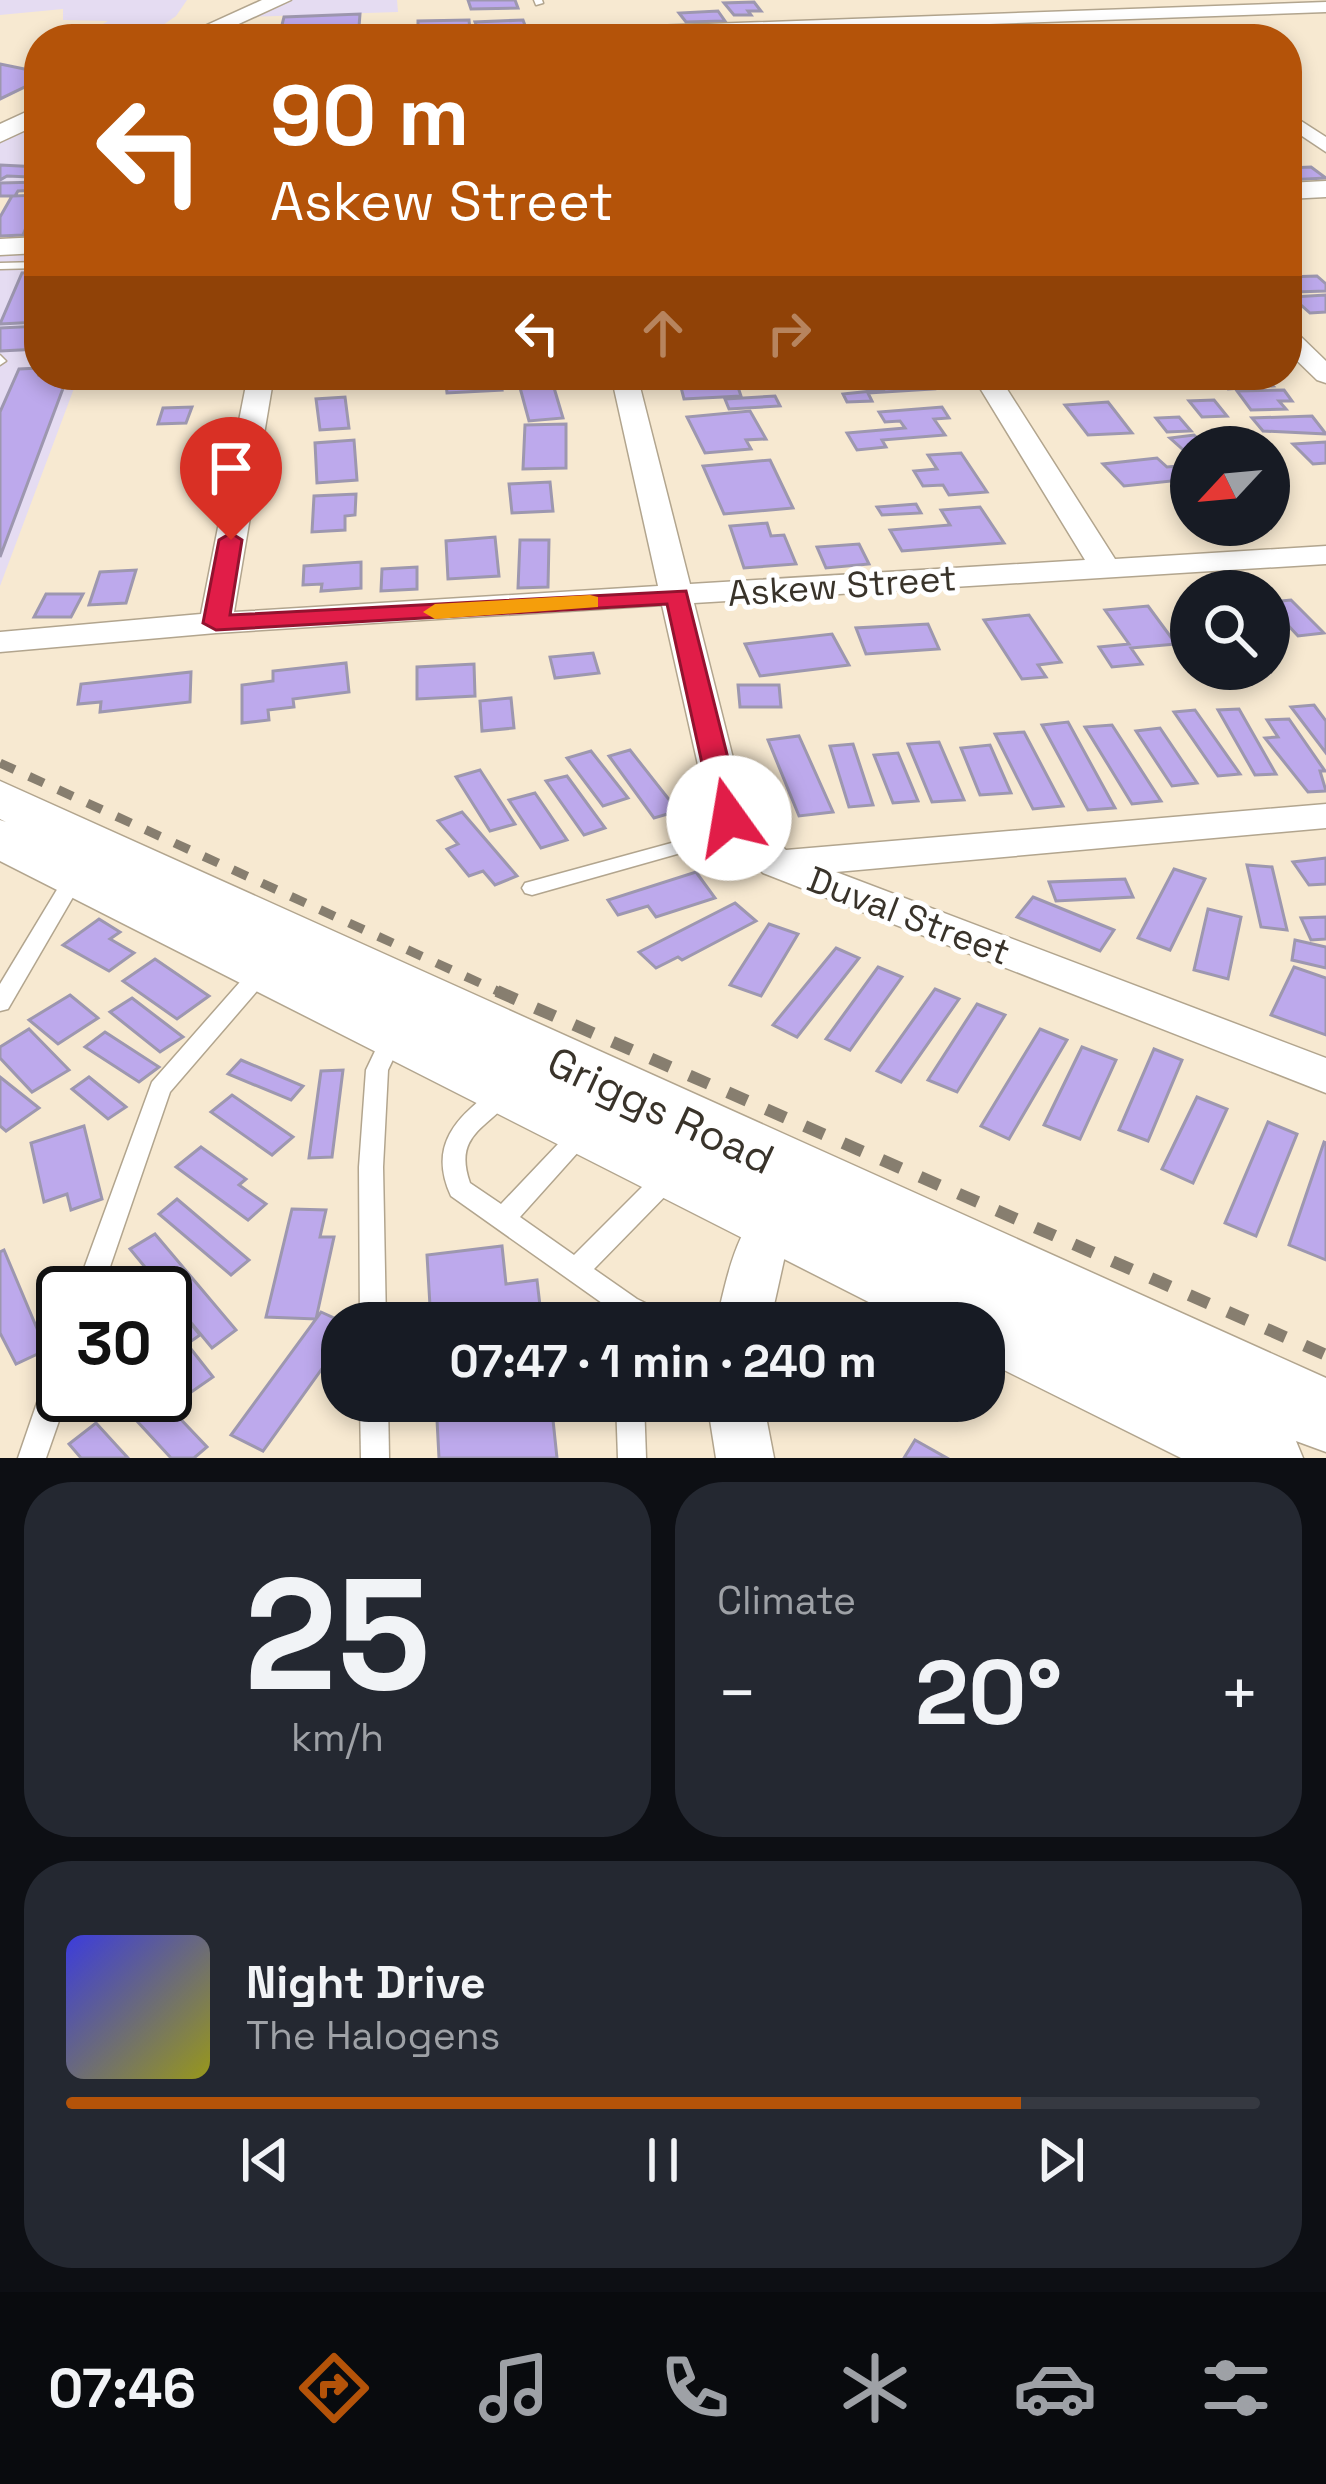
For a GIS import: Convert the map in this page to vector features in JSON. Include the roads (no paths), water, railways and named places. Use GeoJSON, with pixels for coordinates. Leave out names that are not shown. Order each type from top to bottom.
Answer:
{"type":"FeatureCollection","features":[{"type":"Feature","properties":{"kind":"main road"},"geometry":{"type":"LineString","coordinates":[[228,17],[280,0]]}},
{"type":"Feature","properties":{"kind":"main road","name":"Griggs Road"},"geometry":{"type":"LineString","coordinates":[[0,797],[87,859],[265,967],[673,1172],[792,1202],[950,1302]]}},
{"type":"Feature","properties":{"kind":"main road","name":"Griggs Road"},"geometry":{"type":"LineString","coordinates":[[0,838],[87,859],[792,1202],[1326,1416]]}},
{"type":"Feature","properties":{"kind":"main road","name":"Griggs Road"},"geometry":{"type":"LineString","coordinates":[[1005,1334],[1263,1458]]}},
{"type":"Feature","properties":{"kind":"street"},"geometry":{"type":"LineString","coordinates":[[937,24],[1326,8]]}},
{"type":"Feature","properties":{"kind":"street"},"geometry":{"type":"LineString","coordinates":[[1305,9],[1326,22]]}},
{"type":"Feature","properties":{"kind":"street"},"geometry":{"type":"LineString","coordinates":[[1150,16],[1161,24]]}},
{"type":"Feature","properties":{"kind":"street"},"geometry":{"type":"LineString","coordinates":[[1302,352],[1326,375]]}},
{"type":"Feature","properties":{"kind":"street"},"geometry":{"type":"LineString","coordinates":[[216,623],[258,390]]}},
{"type":"Feature","properties":{"kind":"street","name":"Duval Street"},"geometry":{"type":"LineString","coordinates":[[628,390],[729,818],[741,830],[777,864],[1326,1076]]}},
{"type":"Feature","properties":{"kind":"street"},"geometry":{"type":"LineString","coordinates":[[994,390],[1105,567]]}},
{"type":"Feature","properties":{"kind":"street","name":"Askew Street"},"geometry":{"type":"LineString","coordinates":[[0,641],[216,623],[1326,555]]}},
{"type":"Feature","properties":{"kind":"street"},"geometry":{"type":"LineString","coordinates":[[777,864],[1326,816]]}},
{"type":"Feature","properties":{"kind":"street"},"geometry":{"type":"LineString","coordinates":[[748,1302],[759,1255],[792,1202]]}},
{"type":"Feature","properties":{"kind":"street"},"geometry":{"type":"LineString","coordinates":[[739,1422],[745,1458]]}},
{"type":"Feature","properties":{"kind":"lane"},"geometry":{"type":"LineString","coordinates":[[228,17],[270,24]]}},
{"type":"Feature","properties":{"kind":"lane"},"geometry":{"type":"LineString","coordinates":[[532,888],[741,830]]}},
{"type":"Feature","properties":{"kind":"lane"},"geometry":{"type":"LineString","coordinates":[[0,1003],[87,859]]}},
{"type":"Feature","properties":{"kind":"lane"},"geometry":{"type":"LineString","coordinates":[[97,1266],[160,1088],[265,967]]}},
{"type":"Feature","properties":{"kind":"lane"},"geometry":{"type":"LineString","coordinates":[[373,1302],[371,1166],[377,1070],[395,1031]]}},
{"type":"Feature","properties":{"kind":"lane"},"geometry":{"type":"LineString","coordinates":[[508,1089],[454,1141],[449,1165],[460,1189],[576,1270],[613,1302]]}},
{"type":"Feature","properties":{"kind":"lane"},"geometry":{"type":"LineString","coordinates":[[502,1220],[588,1129]]}},
{"type":"Feature","properties":{"kind":"lane"},"geometry":{"type":"LineString","coordinates":[[576,1270],[673,1172]]}},
{"type":"Feature","properties":{"kind":"lane"},"geometry":{"type":"LineString","coordinates":[[32,1458],[44,1422]]}},
{"type":"Feature","properties":{"kind":"lane"},"geometry":{"type":"LineString","coordinates":[[374,1422],[375,1458]]}},
{"type":"Feature","properties":{"kind":"lane"},"geometry":{"type":"LineString","coordinates":[[631,1422],[632,1458]]}},
{"type":"Feature","properties":{"kind":"railway"},"geometry":{"type":"LineString","coordinates":[[0,763],[504,994]]}},
{"type":"Feature","properties":{"kind":"railway"},"geometry":{"type":"LineString","coordinates":[[497,991],[1326,1355]]}}]}
